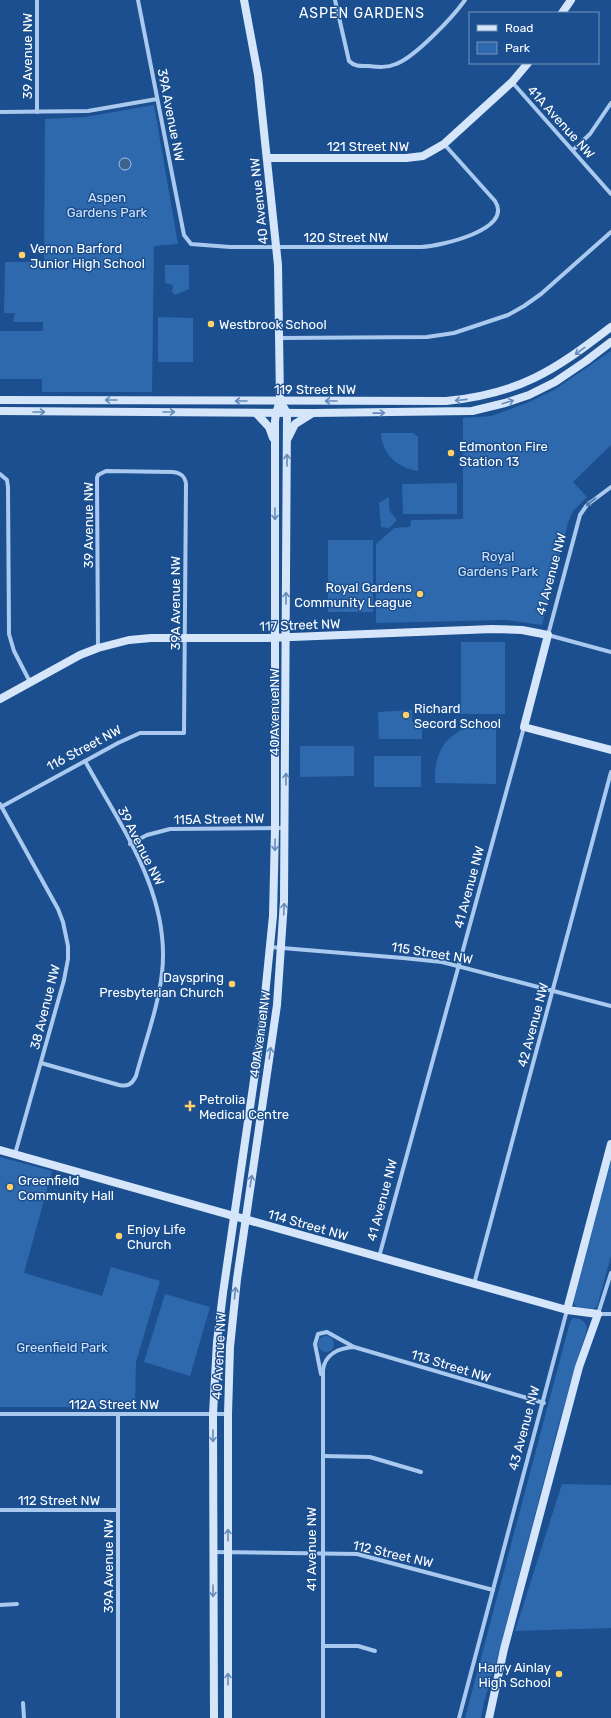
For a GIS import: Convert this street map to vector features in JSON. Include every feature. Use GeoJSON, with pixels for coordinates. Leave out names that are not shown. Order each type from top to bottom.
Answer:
{"type":"FeatureCollection","features":[{"type":"Feature","properties":{"kind":"street","name":"39 Avenue NW"},"geometry":{"type":"LineString","coordinates":[[36,0],[37,112]]}},
{"type":"Feature","properties":{"kind":"street","name":"39A Avenue NW"},"geometry":{"type":"LineString","coordinates":[[138,0],[184,235]]}},
{"type":"Feature","properties":{"kind":"street","name":"40 Avenue NW"},"geometry":{"type":"LineString","coordinates":[[214,1718],[213,1414],[217,1342],[233,1216],[261,1032],[270,947],[274,890],[276,412],[280,401],[280,338],[276,247],[267,158],[258,75],[244,0]]}},
{"type":"Feature","properties":{"kind":"street"},"geometry":{"type":"LineString","coordinates":[[335,0],[347,58],[352,65],[386,67],[401,62],[451,18],[466,0]]}},
{"type":"Feature","properties":{"kind":"street"},"geometry":{"type":"LineString","coordinates":[[563,12],[571,0]]}},
{"type":"Feature","properties":{"kind":"street","name":"121 Street NW"},"geometry":{"type":"LineString","coordinates":[[267,158],[413,158],[429,154],[444,144],[512,82],[527,64]]}},
{"type":"Feature","properties":{"kind":"street","name":"41A Avenue NW"},"geometry":{"type":"LineString","coordinates":[[512,82],[611,194]]}},
{"type":"Feature","properties":{"kind":"street"},"geometry":{"type":"LineString","coordinates":[[0,112],[96,110],[157,99]]}},
{"type":"Feature","properties":{"kind":"street"},"geometry":{"type":"LineString","coordinates":[[573,150],[590,134],[611,103]]}},
{"type":"Feature","properties":{"kind":"street","name":"120 Street NW"},"geometry":{"type":"LineString","coordinates":[[184,235],[191,244],[230,247],[434,246],[450,242],[478,232],[496,218],[498,209],[495,201],[444,144]]}},
{"type":"Feature","properties":{"kind":"street"},"geometry":{"type":"LineString","coordinates":[[280,338],[427,338],[454,333],[508,314],[524,306],[541,294],[611,232]]}},
{"type":"Feature","properties":{"kind":"street","name":"119 Street NW"},"geometry":{"type":"LineString","coordinates":[[0,400],[446,401],[468,399],[525,383],[548,372],[611,327]]}},
{"type":"Feature","properties":{"kind":"street","name":"119 Street NW"},"geometry":{"type":"LineString","coordinates":[[0,411],[312,413],[472,410],[505,403],[529,395],[555,382],[611,342]]}},
{"type":"Feature","properties":{"kind":"street"},"geometry":{"type":"LineString","coordinates":[[280,401],[287,412]]}},
{"type":"Feature","properties":{"kind":"street","name":"40 Avenue NW"},"geometry":{"type":"LineString","coordinates":[[228,1718],[228,1414],[232,1318],[277,1005],[282,948],[286,828],[285,637],[287,412]]}},
{"type":"Feature","properties":{"kind":"street"},"geometry":{"type":"LineString","coordinates":[[256,413],[269,427],[276,446]]}},
{"type":"Feature","properties":{"kind":"street"},"geometry":{"type":"LineString","coordinates":[[287,440],[295,424],[312,413]]}},
{"type":"Feature","properties":{"kind":"street","name":"39A Avenue NW"},"geometry":{"type":"LineString","coordinates":[[98,475],[106,471],[173,472],[182,475],[186,484],[184,733]]}},
{"type":"Feature","properties":{"kind":"street"},"geometry":{"type":"LineString","coordinates":[[0,474],[5,477],[8,487],[9,634],[14,651],[30,682]]}},
{"type":"Feature","properties":{"kind":"street","name":"39 Avenue NW"},"geometry":{"type":"LineString","coordinates":[[98,475],[98,648]]}},
{"type":"Feature","properties":{"kind":"street","name":"41 Avenue NW"},"geometry":{"type":"LineString","coordinates":[[379,1257],[524,727],[577,522],[587,505],[611,487]]}},
{"type":"Feature","properties":{"kind":"street","name":"117 Street NW"},"geometry":{"type":"LineString","coordinates":[[0,699],[80,655],[98,648],[141,639],[275,638],[492,629],[522,630],[548,635],[611,652]]}},
{"type":"Feature","properties":{"kind":"street"},"geometry":{"type":"LineString","coordinates":[[524,727],[611,750]]}},
{"type":"Feature","properties":{"kind":"street","name":"116 Street NW"},"geometry":{"type":"LineString","coordinates":[[1,805],[118,742],[140,733],[184,733]]}},
{"type":"Feature","properties":{"kind":"street","name":"39 Avenue NW"},"geometry":{"type":"LineString","coordinates":[[41,1063],[119,1085],[125,1086],[131,1084],[136,1076],[158,996],[162,972],[163,950],[161,923],[147,876],[85,761]]}},
{"type":"Feature","properties":{"kind":"street","name":"42 Avenue NW"},"geometry":{"type":"LineString","coordinates":[[474,1284],[611,772]]}},
{"type":"Feature","properties":{"kind":"street","name":"38 Avenue NW"},"geometry":{"type":"LineString","coordinates":[[1,805],[58,909],[66,933],[68,952],[66,970],[15,1154]]}},
{"type":"Feature","properties":{"kind":"street","name":"115A Street NW"},"geometry":{"type":"LineString","coordinates":[[130,844],[151,834],[170,829],[286,828]]}},
{"type":"Feature","properties":{"kind":"street","name":"115 Street NW"},"geometry":{"type":"LineString","coordinates":[[270,947],[403,958],[459,966],[611,1006]]}},
{"type":"Feature","properties":{"kind":"street","name":"43 Avenue NW"},"geometry":{"type":"LineString","coordinates":[[459,1718],[544,1403],[611,1144]]}},
{"type":"Feature","properties":{"kind":"street","name":"114 Street NW"},"geometry":{"type":"LineString","coordinates":[[0,1150],[567,1310],[611,1314]]}},
{"type":"Feature","properties":{"kind":"street"},"geometry":{"type":"LineString","coordinates":[[489,1718],[504,1649],[579,1367],[611,1272]]}},
{"type":"Feature","properties":{"kind":"street","name":"113 Street NW"},"geometry":{"type":"LineString","coordinates":[[318,1334],[327,1332],[354,1347],[544,1403]]}},
{"type":"Feature","properties":{"kind":"street","name":"41 Avenue NW"},"geometry":{"type":"LineString","coordinates":[[318,1334],[315,1344],[323,1380]]}},
{"type":"Feature","properties":{"kind":"street","name":"41 Avenue NW"},"geometry":{"type":"LineString","coordinates":[[323,1718],[324,1364],[325,1360],[333,1353],[347,1347],[354,1347]]}},
{"type":"Feature","properties":{"kind":"street","name":"112A Street NW"},"geometry":{"type":"LineString","coordinates":[[0,1414],[228,1414]]}},
{"type":"Feature","properties":{"kind":"street","name":"39A Avenue NW"},"geometry":{"type":"LineString","coordinates":[[118,1414],[118,1718]]}},
{"type":"Feature","properties":{"kind":"street"},"geometry":{"type":"LineString","coordinates":[[323,1456],[370,1457],[421,1472]]}},
{"type":"Feature","properties":{"kind":"street","name":"112 Street NW"},"geometry":{"type":"LineString","coordinates":[[0,1510],[118,1510]]}},
{"type":"Feature","properties":{"kind":"street","name":"112 Street NW"},"geometry":{"type":"LineString","coordinates":[[213,1552],[351,1553],[494,1590]]}},
{"type":"Feature","properties":{"kind":"street"},"geometry":{"type":"LineString","coordinates":[[0,1605],[17,1604]]}},
{"type":"Feature","properties":{"kind":"street"},"geometry":{"type":"LineString","coordinates":[[323,1646],[358,1646],[375,1650]]}},
{"type":"Feature","properties":{"kind":"street"},"geometry":{"type":"LineString","coordinates":[[24,1704],[24,1718]]}},
{"type":"Feature","properties":{"kind":"green space","name":"Aspen Gardens Park"},"geometry":{"type":"Polygon","coordinates":[[[154,105],[178,244],[154,246],[152,392],[42,392],[42,379],[0,379],[0,331],[43,331],[43,322],[13,322],[15,313],[4,313],[5,262],[44,262],[45,119],[85,117],[154,105]]]}},
{"type":"Feature","properties":{"kind":"green space"},"geometry":{"type":"Polygon","coordinates":[[[165,265],[189,265],[189,289],[175,295],[172,292],[173,285],[165,283],[165,265]]]}},
{"type":"Feature","properties":{"kind":"green space"},"geometry":{"type":"Polygon","coordinates":[[[158,317],[193,318],[193,362],[158,362],[158,317]]]}},
{"type":"Feature","properties":{"kind":"green space","name":"Royal Gardens Park"},"geometry":{"type":"Polygon","coordinates":[[[611,351],[611,445],[573,482],[587,497],[573,511],[568,523],[542,625],[506,620],[376,623],[376,544],[394,528],[410,527],[411,520],[463,519],[463,418],[491,416],[527,403],[554,390],[611,351]]]}},
{"type":"Feature","properties":{"kind":"green space"},"geometry":{"type":"Polygon","coordinates":[[[381,433],[413,433],[418,437],[418,471],[404,467],[392,459],[384,447],[381,433]]]}},
{"type":"Feature","properties":{"kind":"green space"},"geometry":{"type":"Polygon","coordinates":[[[457,483],[457,514],[403,514],[402,484],[457,483]]]}},
{"type":"Feature","properties":{"kind":"green space"},"geometry":{"type":"Polygon","coordinates":[[[389,497],[389,510],[397,520],[389,528],[381,527],[379,503],[389,497]]]}},
{"type":"Feature","properties":{"kind":"green space"},"geometry":{"type":"Polygon","coordinates":[[[328,540],[373,540],[373,612],[328,612],[328,540]]]}},
{"type":"Feature","properties":{"kind":"green space"},"geometry":{"type":"Polygon","coordinates":[[[461,642],[505,642],[505,714],[461,714],[461,642]]]}},
{"type":"Feature","properties":{"kind":"green space"},"geometry":{"type":"Polygon","coordinates":[[[412,710],[412,722],[422,721],[422,739],[379,739],[378,712],[412,710]]]}},
{"type":"Feature","properties":{"kind":"green space"},"geometry":{"type":"Polygon","coordinates":[[[480,723],[496,723],[496,784],[435,783],[437,761],[440,751],[445,744],[459,731],[480,723]]]}},
{"type":"Feature","properties":{"kind":"green space"},"geometry":{"type":"Polygon","coordinates":[[[300,746],[354,746],[354,776],[300,777],[300,746]]]}},
{"type":"Feature","properties":{"kind":"green space"},"geometry":{"type":"Polygon","coordinates":[[[374,756],[421,756],[421,787],[374,787],[374,756]]]}},
{"type":"Feature","properties":{"kind":"green space","name":"Greenfield Park"},"geometry":{"type":"Polygon","coordinates":[[[0,1157],[52,1171],[24,1273],[102,1296],[111,1267],[160,1281],[136,1362],[135,1407],[0,1407],[0,1157]]]}},
{"type":"Feature","properties":{"kind":"green space"},"geometry":{"type":"Polygon","coordinates":[[[611,1161],[611,1256],[597,1307],[593,1309],[577,1307],[574,1304],[574,1300],[611,1161]]]}},
{"type":"Feature","properties":{"kind":"green space"},"geometry":{"type":"Polygon","coordinates":[[[165,1294],[210,1307],[190,1376],[144,1362],[165,1294]]]}},
{"type":"Feature","properties":{"kind":"green space"},"geometry":{"type":"Polygon","coordinates":[[[573,1318],[580,1319],[584,1322],[587,1327],[586,1333],[556,1434],[481,1718],[465,1718],[570,1322],[573,1318]]]}},
{"type":"Feature","properties":{"kind":"green space"},"geometry":{"type":"Polygon","coordinates":[[[323,1336],[329,1336],[334,1341],[332,1350],[329,1352],[323,1352],[318,1347],[318,1341],[323,1336]]]}},
{"type":"Feature","properties":{"kind":"green space"},"geometry":{"type":"Polygon","coordinates":[[[562,1484],[611,1485],[611,1628],[515,1631],[562,1484]]]}},
{"type":"Feature","properties":{"kind":"shaded area"},"geometry":{"type":"Polygon","coordinates":[[[123,158],[127,158],[131,164],[127,170],[123,170],[119,166],[119,162],[123,158]]]}},
{"type":"Feature","properties":{"kind":"place","name":"Vernon Barford Junior High School"},"geometry":{"type":"Point","coordinates":[22,255]}},
{"type":"Feature","properties":{"kind":"place","name":"Westbrook School"},"geometry":{"type":"Point","coordinates":[211,324]}},
{"type":"Feature","properties":{"kind":"place","name":"Edmonton Fire Station 13"},"geometry":{"type":"Point","coordinates":[451,453]}},
{"type":"Feature","properties":{"kind":"place","name":"Royal Gardens Community League"},"geometry":{"type":"Point","coordinates":[420,594]}},
{"type":"Feature","properties":{"kind":"place","name":"Richard Secord School"},"geometry":{"type":"Point","coordinates":[406,715]}},
{"type":"Feature","properties":{"kind":"place","name":"Dayspring Presbyterian Church"},"geometry":{"type":"Point","coordinates":[232,984]}},
{"type":"Feature","properties":{"kind":"place","name":"Petrolia Medical Centre"},"geometry":{"type":"Point","coordinates":[190,1106]}},
{"type":"Feature","properties":{"kind":"place","name":"Greenfield Community Hall"},"geometry":{"type":"Point","coordinates":[10,1187]}},
{"type":"Feature","properties":{"kind":"place","name":"Enjoy Life Church"},"geometry":{"type":"Point","coordinates":[119,1236]}},
{"type":"Feature","properties":{"kind":"place","name":"Harry Ainlay High School"},"geometry":{"type":"Point","coordinates":[559,1674]}},
{"type":"Feature","properties":{"kind":"district","name":"ASPEN GARDENS"},"geometry":{"type":"Point","coordinates":[362,13]}}]}
